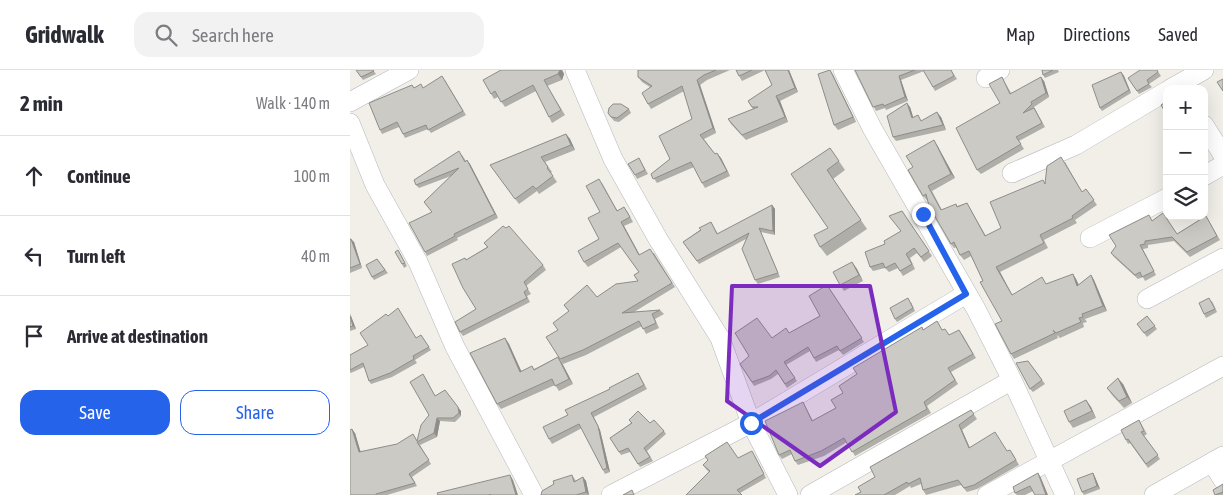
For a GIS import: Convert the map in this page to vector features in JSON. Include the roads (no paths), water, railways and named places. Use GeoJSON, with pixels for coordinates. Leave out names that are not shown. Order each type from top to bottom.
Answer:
{"type":"FeatureCollection","features":[{"type":"Feature","properties":{"kind":"street"},"geometry":{"type":"LineString","coordinates":[[350,102],[409,70]]}},
{"type":"Feature","properties":{"kind":"street"},"geometry":{"type":"LineString","coordinates":[[576,70],[613,159],[658,239],[720,338],[751,423],[788,495]]}},
{"type":"Feature","properties":{"kind":"street"},"geometry":{"type":"LineString","coordinates":[[843,70],[872,128],[976,309],[1012,380],[1065,495]]}},
{"type":"Feature","properties":{"kind":"street"},"geometry":{"type":"LineString","coordinates":[[1012,173],[1076,145],[1173,84],[1204,70]]}},
{"type":"Feature","properties":{"kind":"street"},"geometry":{"type":"LineString","coordinates":[[350,123],[375,185],[418,262],[455,347],[534,495]]}},
{"type":"Feature","properties":{"kind":"street"},"geometry":{"type":"LineString","coordinates":[[1207,130],[1223,155]]}},
{"type":"Feature","properties":{"kind":"street"},"geometry":{"type":"LineString","coordinates":[[1206,175],[1223,165]]}},
{"type":"Feature","properties":{"kind":"street"},"geometry":{"type":"LineString","coordinates":[[1090,238],[1163,200]]}},
{"type":"Feature","properties":{"kind":"street"},"geometry":{"type":"LineString","coordinates":[[1146,299],[1223,258]]}},
{"type":"Feature","properties":{"kind":"street"},"geometry":{"type":"LineString","coordinates":[[611,495],[751,423],[966,294]]}},
{"type":"Feature","properties":{"kind":"street"},"geometry":{"type":"LineString","coordinates":[[987,495],[1223,366]]}},
{"type":"Feature","properties":{"kind":"street"},"geometry":{"type":"LineString","coordinates":[[810,495],[1012,380]]}},
{"type":"Feature","properties":{"kind":"street"},"geometry":{"type":"LineString","coordinates":[[1154,495],[1218,459],[1223,480]]}}]}
